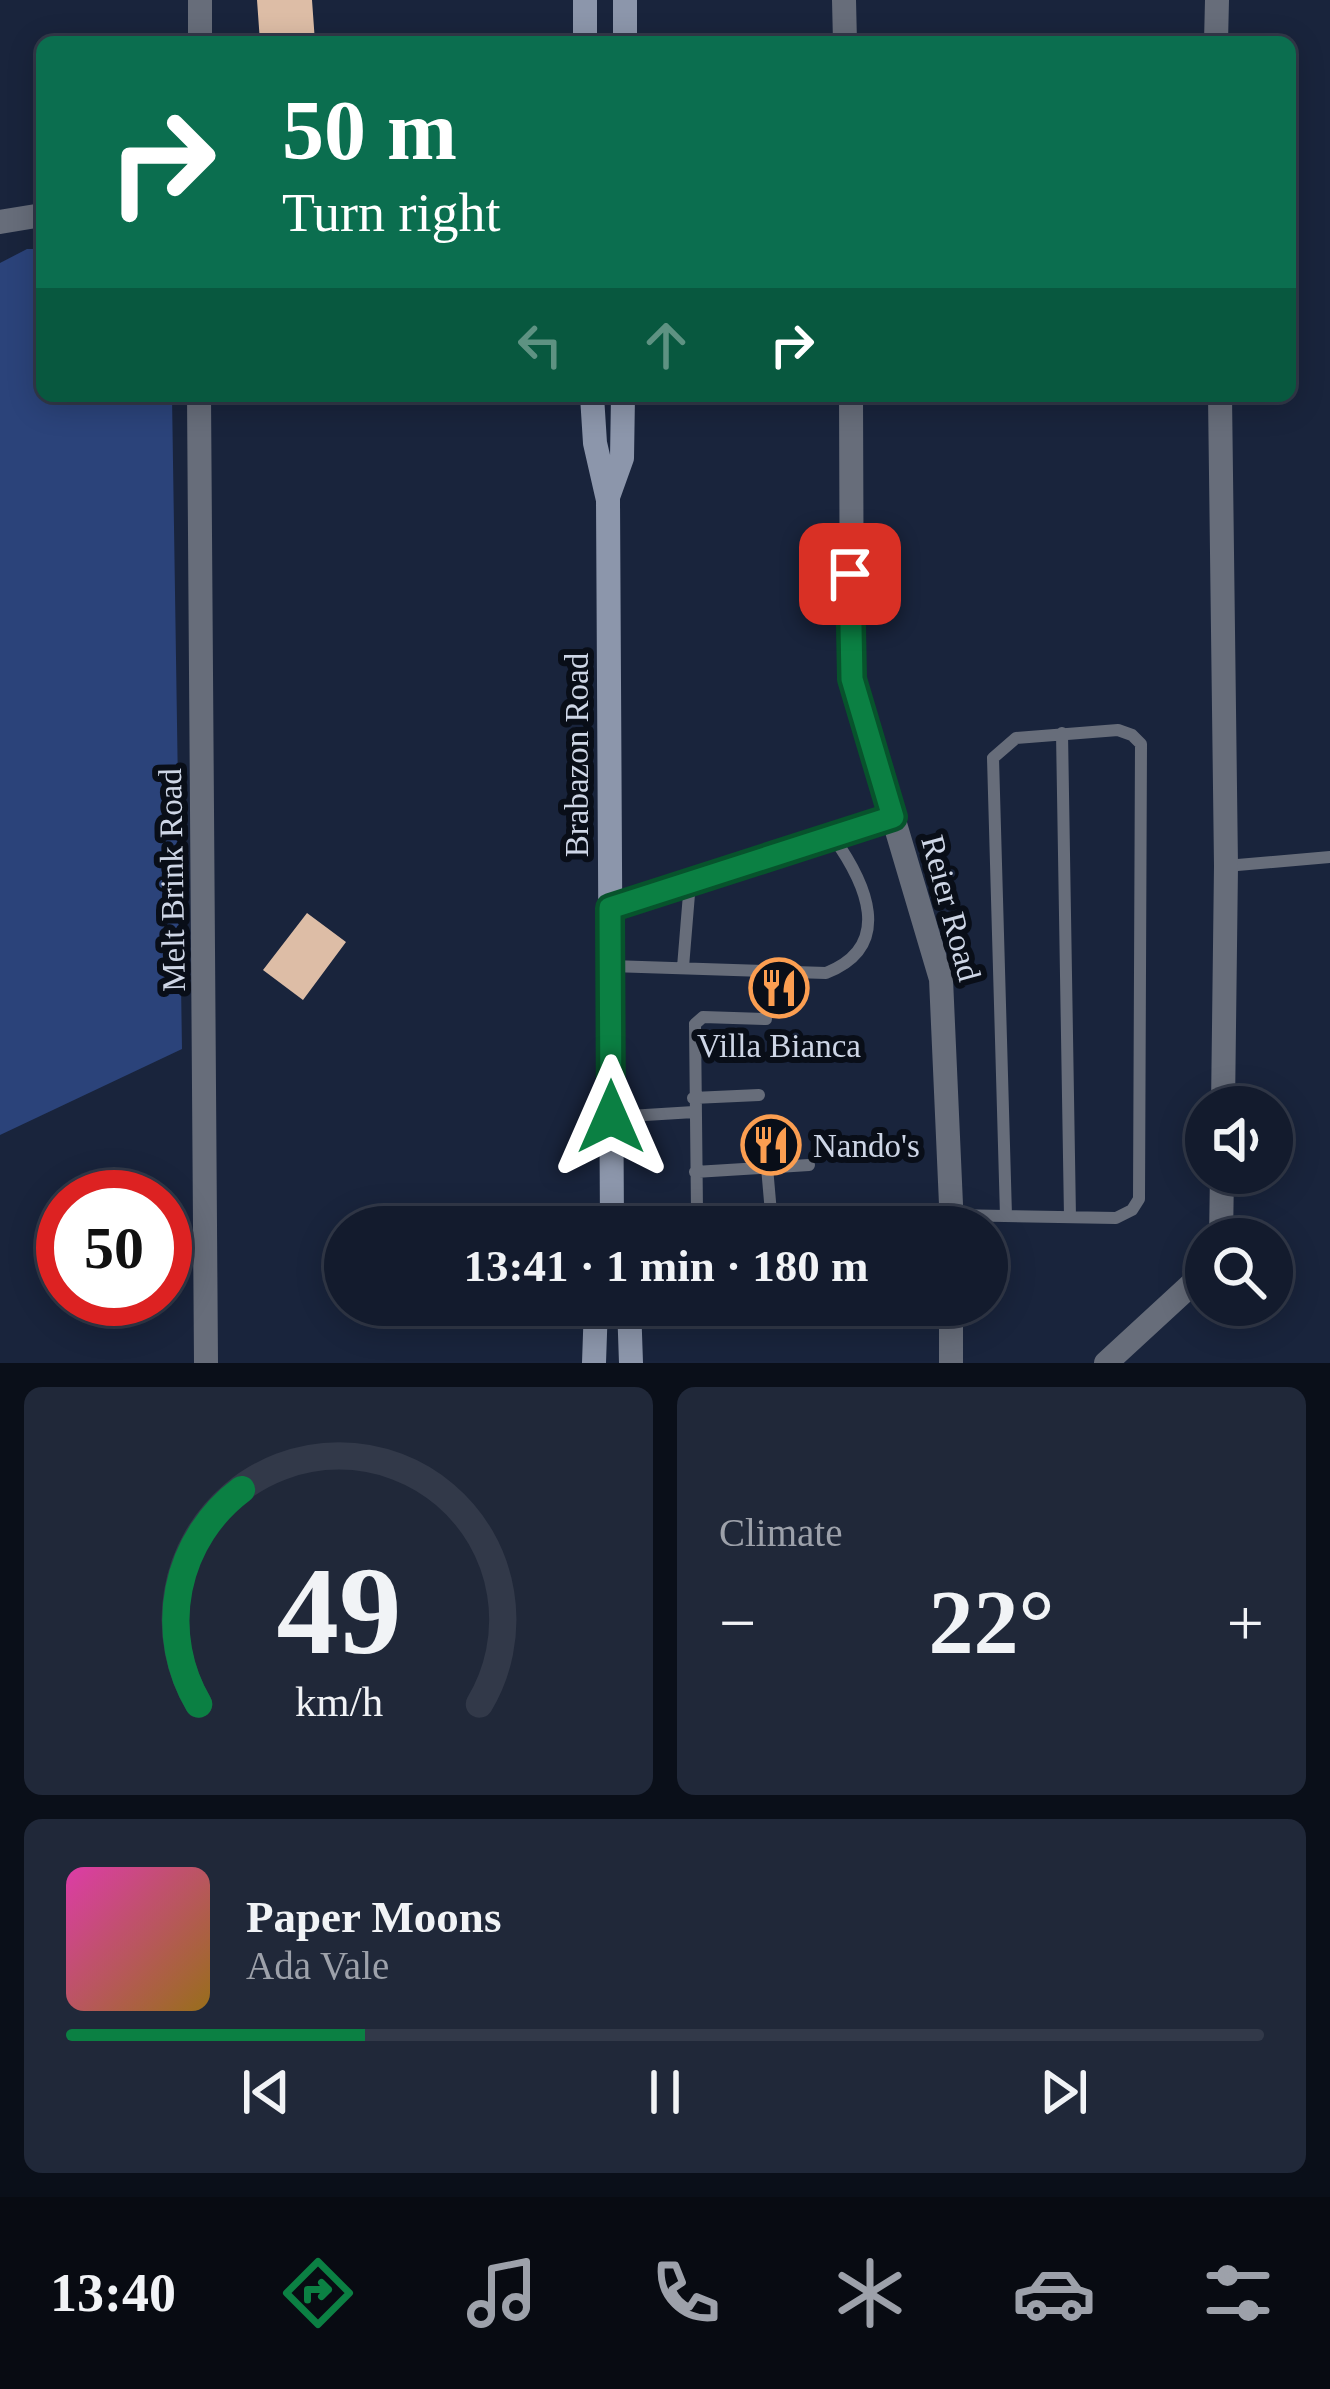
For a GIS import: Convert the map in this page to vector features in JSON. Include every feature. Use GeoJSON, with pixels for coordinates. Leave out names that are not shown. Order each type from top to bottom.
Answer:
{"type":"FeatureCollection","features":[{"type":"Feature","properties":{"kind":"main road"},"geometry":{"type":"LineString","coordinates":[[585,0],[585,36]]}},
{"type":"Feature","properties":{"kind":"main road"},"geometry":{"type":"LineString","coordinates":[[625,0],[625,36]]}},
{"type":"Feature","properties":{"kind":"main road","name":"Brabazon Road"},"geometry":{"type":"LineString","coordinates":[[592,402],[595,443],[608,500],[612,1206]]}},
{"type":"Feature","properties":{"kind":"main road","name":"Brabazon Road"},"geometry":{"type":"LineString","coordinates":[[608,500],[622,458],[623,402]]}},
{"type":"Feature","properties":{"kind":"main road"},"geometry":{"type":"LineString","coordinates":[[594,1363],[595,1326]]}},
{"type":"Feature","properties":{"kind":"main road"},"geometry":{"type":"LineString","coordinates":[[629,1326],[631,1363]]}},
{"type":"Feature","properties":{"kind":"street"},"geometry":{"type":"LineString","coordinates":[[200,0],[200,36]]}},
{"type":"Feature","properties":{"kind":"street"},"geometry":{"type":"LineString","coordinates":[[844,0],[844,36]]}},
{"type":"Feature","properties":{"kind":"street"},"geometry":{"type":"LineString","coordinates":[[1216,36],[1217,0]]}},
{"type":"Feature","properties":{"kind":"street"},"geometry":{"type":"LineString","coordinates":[[0,222],[36,216]]}},
{"type":"Feature","properties":{"kind":"street","name":"Melt Brink Road"},"geometry":{"type":"LineString","coordinates":[[199,402],[206,1363]]}},
{"type":"Feature","properties":{"kind":"street","name":"Reier Road"},"geometry":{"type":"LineString","coordinates":[[851,402],[852,679],[941,979],[951,1206]]}},
{"type":"Feature","properties":{"kind":"street"},"geometry":{"type":"LineString","coordinates":[[1220,402],[1226,866],[1223,1086]]}},
{"type":"Feature","properties":{"kind":"street"},"geometry":{"type":"LineString","coordinates":[[1106,1363],[1185,1290]]}},
{"type":"Feature","properties":{"kind":"street"},"geometry":{"type":"LineString","coordinates":[[951,1326],[951,1363]]}},
{"type":"Feature","properties":{"kind":"lane"},"geometry":{"type":"LineString","coordinates":[[1006,1206],[993,758],[1016,738],[1118,730],[1141,744],[1142,1180],[1132,1210],[1116,1218],[1008,1216]]}},
{"type":"Feature","properties":{"kind":"lane"},"geometry":{"type":"LineString","coordinates":[[1062,733],[1070,1217]]}},
{"type":"Feature","properties":{"kind":"lane"},"geometry":{"type":"LineString","coordinates":[[610,908],[893,817]]}},
{"type":"Feature","properties":{"kind":"lane"},"geometry":{"type":"LineString","coordinates":[[611,966],[826,973],[847,964],[859,955],[870,932],[868,912],[849,860],[833,837]]}},
{"type":"Feature","properties":{"kind":"lane"},"geometry":{"type":"LineString","coordinates":[[1226,866],[1330,857]]}},
{"type":"Feature","properties":{"kind":"lane"},"geometry":{"type":"LineString","coordinates":[[683,967],[690,882]]}},
{"type":"Feature","properties":{"kind":"lane"},"geometry":{"type":"LineString","coordinates":[[697,1206],[694,1024],[698,1020],[766,1019]]}},
{"type":"Feature","properties":{"kind":"lane"},"geometry":{"type":"LineString","coordinates":[[611,1117],[759,1095]]}},
{"type":"Feature","properties":{"kind":"lane"},"geometry":{"type":"LineString","coordinates":[[695,1172],[808,1165]]}},
{"type":"Feature","properties":{"kind":"lane"},"geometry":{"type":"LineString","coordinates":[[766,1167],[770,1206]]}},
{"type":"Feature","properties":{"kind":"shaded area"},"geometry":{"type":"Polygon","coordinates":[[[36,249],[36,402],[172,402],[182,1049],[0,1135],[0,263],[36,249]]]}},
{"type":"Feature","properties":{"kind":"building"},"geometry":{"type":"Polygon","coordinates":[[[257,0],[312,0],[315,36],[260,36],[257,0]]]}},
{"type":"Feature","properties":{"kind":"building"},"geometry":{"type":"Polygon","coordinates":[[[307,913],[346,942],[303,1000],[263,970],[307,913]]]}},
{"type":"Feature","properties":{"kind":"place","name":"Villa Bianca"},"geometry":{"type":"Point","coordinates":[779,988]}},
{"type":"Feature","properties":{"kind":"place","name":"Nando's"},"geometry":{"type":"Point","coordinates":[771,1145]}},
{"type":"Feature","properties":{"kind":"route"},"geometry":{"type":"LineString","coordinates":[[611,1117],[610,908],[893,817],[852,679],[850,574]]}}]}
